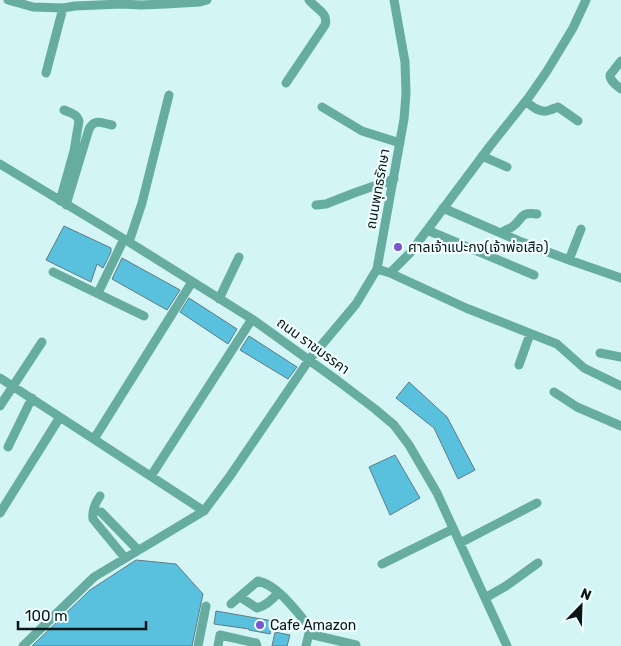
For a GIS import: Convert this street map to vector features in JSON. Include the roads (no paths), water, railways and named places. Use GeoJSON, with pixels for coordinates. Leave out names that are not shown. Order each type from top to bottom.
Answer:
{"type":"FeatureCollection","features":[{"type":"Feature","properties":{"kind":"street"},"geometry":{"type":"LineString","coordinates":[[8,0],[33,7],[63,8],[121,2],[141,5],[202,1]]}},
{"type":"Feature","properties":{"kind":"street"},"geometry":{"type":"LineString","coordinates":[[286,83],[327,20],[326,15],[310,0]]}},
{"type":"Feature","properties":{"kind":"street","name":"ถนนพุทธรักษา"},"geometry":{"type":"LineString","coordinates":[[204,511],[309,360],[356,304],[377,269],[404,119],[406,94],[405,62],[394,0]]}},
{"type":"Feature","properties":{"kind":"street"},"geometry":{"type":"LineString","coordinates":[[390,273],[410,253],[482,156],[526,101],[569,35],[586,0]]}},
{"type":"Feature","properties":{"kind":"street"},"geometry":{"type":"LineString","coordinates":[[46,74],[63,8]]}},
{"type":"Feature","properties":{"kind":"street"},"geometry":{"type":"LineString","coordinates":[[621,61],[610,77],[621,89]]}},
{"type":"Feature","properties":{"kind":"street"},"geometry":{"type":"LineString","coordinates":[[98,293],[126,240],[142,203],[169,95]]}},
{"type":"Feature","properties":{"kind":"street"},"geometry":{"type":"LineString","coordinates":[[526,101],[533,108],[546,112],[558,107],[578,121]]}},
{"type":"Feature","properties":{"kind":"street"},"geometry":{"type":"LineString","coordinates":[[322,107],[362,130],[400,143]]}},
{"type":"Feature","properties":{"kind":"street"},"geometry":{"type":"LineString","coordinates":[[63,203],[78,121],[78,117],[64,110]]}},
{"type":"Feature","properties":{"kind":"street"},"geometry":{"type":"LineString","coordinates":[[63,203],[92,124],[97,122],[112,125]]}},
{"type":"Feature","properties":{"kind":"street"},"geometry":{"type":"LineString","coordinates":[[482,156],[507,167]]}},
{"type":"Feature","properties":{"kind":"street","name":"ถนน ราชมรรคา"},"geometry":{"type":"LineString","coordinates":[[0,164],[252,319],[368,403],[394,425],[409,445],[437,493],[507,646]]}},
{"type":"Feature","properties":{"kind":"street"},"geometry":{"type":"LineString","coordinates":[[316,205],[326,204],[394,179]]}},
{"type":"Feature","properties":{"kind":"street"},"geometry":{"type":"LineString","coordinates":[[443,208],[568,260],[621,278]]}},
{"type":"Feature","properties":{"kind":"street"},"geometry":{"type":"LineString","coordinates":[[502,233],[504,230],[514,226],[524,215],[536,214]]}},
{"type":"Feature","properties":{"kind":"street"},"geometry":{"type":"LineString","coordinates":[[568,260],[581,229]]}},
{"type":"Feature","properties":{"kind":"street"},"geometry":{"type":"LineString","coordinates":[[427,230],[534,275]]}},
{"type":"Feature","properties":{"kind":"street"},"geometry":{"type":"LineString","coordinates":[[219,299],[238,257]]}},
{"type":"Feature","properties":{"kind":"street"},"geometry":{"type":"LineString","coordinates":[[377,269],[390,273],[466,308],[557,344],[584,368],[621,386]]}},
{"type":"Feature","properties":{"kind":"street"},"geometry":{"type":"LineString","coordinates":[[53,272],[144,316]]}},
{"type":"Feature","properties":{"kind":"street"},"geometry":{"type":"LineString","coordinates":[[94,439],[192,282]]}},
{"type":"Feature","properties":{"kind":"street"},"geometry":{"type":"LineString","coordinates":[[151,476],[252,319]]}},
{"type":"Feature","properties":{"kind":"street"},"geometry":{"type":"LineString","coordinates":[[519,365],[530,334]]}},
{"type":"Feature","properties":{"kind":"street"},"geometry":{"type":"LineString","coordinates":[[0,406],[42,342]]}},
{"type":"Feature","properties":{"kind":"street"},"geometry":{"type":"LineString","coordinates":[[600,353],[621,357]]}},
{"type":"Feature","properties":{"kind":"street"},"geometry":{"type":"LineString","coordinates":[[0,378],[204,511],[94,577],[24,646]]}},
{"type":"Feature","properties":{"kind":"street"},"geometry":{"type":"LineString","coordinates":[[554,392],[577,407],[621,426]]}},
{"type":"Feature","properties":{"kind":"street"},"geometry":{"type":"LineString","coordinates":[[8,447],[32,398]]}},
{"type":"Feature","properties":{"kind":"street"},"geometry":{"type":"LineString","coordinates":[[0,512],[60,417]]}},
{"type":"Feature","properties":{"kind":"street"},"geometry":{"type":"LineString","coordinates":[[100,496],[95,502],[93,519],[126,558]]}},
{"type":"Feature","properties":{"kind":"street"},"geometry":{"type":"LineString","coordinates":[[460,543],[537,503]]}},
{"type":"Feature","properties":{"kind":"street"},"geometry":{"type":"LineString","coordinates":[[101,512],[138,550]]}},
{"type":"Feature","properties":{"kind":"street"},"geometry":{"type":"LineString","coordinates":[[382,564],[453,529]]}},
{"type":"Feature","properties":{"kind":"street"},"geometry":{"type":"LineString","coordinates":[[485,598],[506,586],[538,563]]}},
{"type":"Feature","properties":{"kind":"street"},"geometry":{"type":"LineString","coordinates":[[231,604],[258,581],[270,586],[287,601],[309,626],[306,646]]}},
{"type":"Feature","properties":{"kind":"street"},"geometry":{"type":"LineString","coordinates":[[240,596],[257,608],[270,602],[278,593]]}},
{"type":"Feature","properties":{"kind":"street"},"geometry":{"type":"LineString","coordinates":[[198,646],[206,606]]}},
{"type":"Feature","properties":{"kind":"street"},"geometry":{"type":"LineString","coordinates":[[309,634],[356,645]]}},
{"type":"Feature","properties":{"kind":"street"},"geometry":{"type":"LineString","coordinates":[[218,646],[220,635],[256,643],[256,646]]}},
{"type":"Feature","properties":{"kind":"place","name":"ศาลเจ้าแปะกง(เจ้าพ่อเสือ)"},"geometry":{"type":"Point","coordinates":[398,247]}},
{"type":"Feature","properties":{"kind":"place","name":"Cafe Amazon"},"geometry":{"type":"Point","coordinates":[260,625]}}]}
